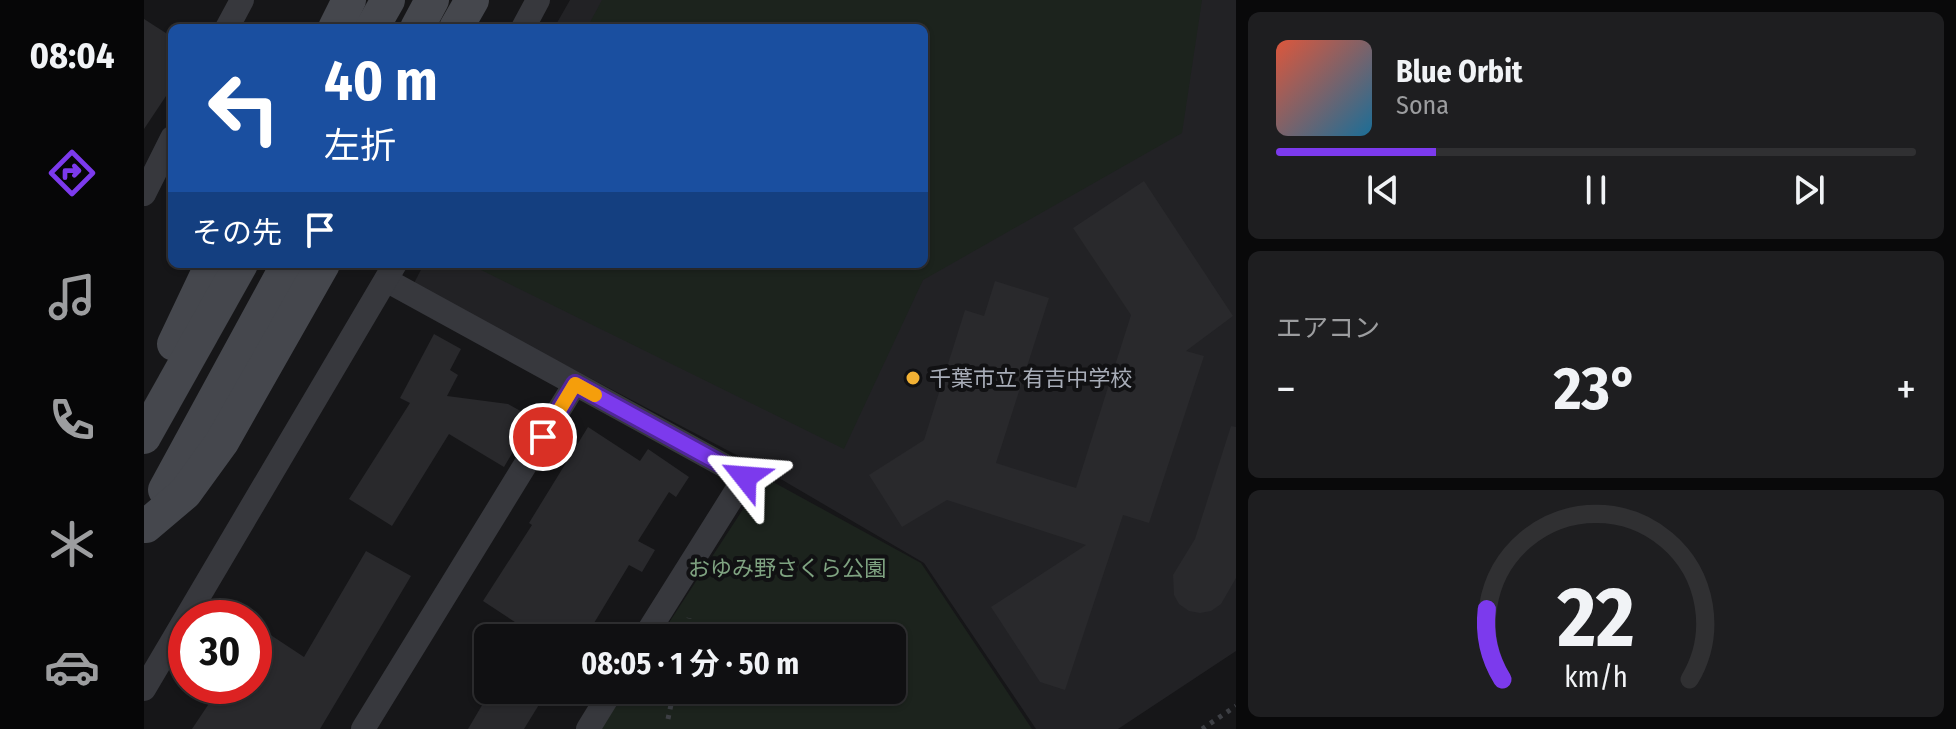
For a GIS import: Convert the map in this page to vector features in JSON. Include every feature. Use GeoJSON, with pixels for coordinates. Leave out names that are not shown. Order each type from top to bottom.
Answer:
{"type":"FeatureCollection","features":[{"type":"Feature","properties":{"kind":"street"},"geometry":{"type":"LineString","coordinates":[[229,24],[242,0]]}},
{"type":"Feature","properties":{"kind":"street"},"geometry":{"type":"LineString","coordinates":[[337,24],[349,0]]}},
{"type":"Feature","properties":{"kind":"street"},"geometry":{"type":"LineString","coordinates":[[374,24],[388,0]]}},
{"type":"Feature","properties":{"kind":"street"},"geometry":{"type":"LineString","coordinates":[[419,24],[432,0]]}},
{"type":"Feature","properties":{"kind":"street"},"geometry":{"type":"LineString","coordinates":[[458,24],[472,0]]}},
{"type":"Feature","properties":{"kind":"street"},"geometry":{"type":"LineString","coordinates":[[525,24],[538,0]]}},
{"type":"Feature","properties":{"kind":"street"},"geometry":{"type":"LineString","coordinates":[[144,194],[168,146]]}},
{"type":"Feature","properties":{"kind":"street"},"geometry":{"type":"LineString","coordinates":[[144,427],[167,361],[210,268]]}},
{"type":"Feature","properties":{"kind":"street"},"geometry":{"type":"LineString","coordinates":[[144,437],[239,268]]}},
{"type":"Feature","properties":{"kind":"street"},"geometry":{"type":"LineString","coordinates":[[145,527],[286,268]]}},
{"type":"Feature","properties":{"kind":"street"},"geometry":{"type":"LineString","coordinates":[[145,527],[185,493],[222,442],[321,268]]}},
{"type":"Feature","properties":{"kind":"street"},"geometry":{"type":"LineString","coordinates":[[144,689],[391,272],[575,384],[745,477],[653,624]]}},
{"type":"Feature","properties":{"kind":"street"},"geometry":{"type":"LineString","coordinates":[[363,729],[575,384]]}},
{"type":"Feature","properties":{"kind":"street"},"geometry":{"type":"LineString","coordinates":[[588,729],[603,704]]}},
{"type":"Feature","properties":{"kind":"path"},"geometry":{"type":"LineString","coordinates":[[668,719],[671,704]]}},
{"type":"Feature","properties":{"kind":"path"},"geometry":{"type":"LineString","coordinates":[[1202,729],[1236,706]]}},
{"type":"Feature","properties":{"kind":"shaded area","name":"千葉市立 有吉中学校"},"geometry":{"type":"Polygon","coordinates":[[[570,0],[1236,0],[1236,651],[1118,729],[1036,729],[924,563],[767,471],[413,285],[422,268],[928,268],[928,24],[556,24],[570,0]]]}},
{"type":"Feature","properties":{"kind":"green space"},"geometry":{"type":"Polygon","coordinates":[[[602,0],[1202,0],[1182,133],[923,280],[844,449],[477,268],[928,268],[928,24],[589,24],[602,0]]]}},
{"type":"Feature","properties":{"kind":"green space","name":"おゆみ野さくら公園"},"geometry":{"type":"Polygon","coordinates":[[[764,477],[921,563],[1032,729],[601,729],[617,704],[906,704],[906,624],[668,624],[764,477]]]}},
{"type":"Feature","properties":{"kind":"building"},"geometry":{"type":"Polygon","coordinates":[[[144,19],[168,34],[168,93],[144,129],[144,19]]]}},
{"type":"Feature","properties":{"kind":"building"},"geometry":{"type":"Polygon","coordinates":[[[1144,181],[1233,316],[1186,351],[1204,356],[1149,523],[1123,515],[1065,690],[1040,682],[991,607],[1086,545],[947,500],[902,527],[869,475],[924,440],[965,310],[984,316],[995,281],[1049,298],[996,463],[1076,488],[1131,315],[1073,228],[1144,181]]]}},
{"type":"Feature","properties":{"kind":"building"},"geometry":{"type":"Polygon","coordinates":[[[434,334],[461,349],[450,370],[458,375],[447,396],[508,404],[533,418],[504,467],[449,434],[392,526],[349,499],[410,403],[400,398],[434,334]]]}},
{"type":"Feature","properties":{"kind":"building"},"geometry":{"type":"Polygon","coordinates":[[[1231,426],[1236,427],[1236,578],[1221,604],[1211,611],[1189,611],[1179,604],[1174,595],[1173,575],[1195,539],[1231,426]]]}},
{"type":"Feature","properties":{"kind":"building"},"geometry":{"type":"Polygon","coordinates":[[[588,427],[640,461],[648,449],[689,477],[676,497],[669,492],[638,541],[655,550],[642,572],[629,565],[593,624],[518,624],[483,601],[532,525],[529,523],[588,427]]]}},
{"type":"Feature","properties":{"kind":"building"},"geometry":{"type":"Polygon","coordinates":[[[366,551],[411,576],[320,729],[192,729],[209,704],[272,704],[272,636],[304,657],[366,551]]]}},
{"type":"Feature","properties":{"kind":"building"},"geometry":{"type":"Polygon","coordinates":[[[483,704],[539,704],[524,729],[468,729],[483,704]]]}},
{"type":"Feature","properties":{"kind":"slow traffic"},"geometry":{"type":"LineString","coordinates":[[560,409],[575,384],[595,395]]}},
{"type":"Feature","properties":{"kind":"place","name":"千葉市立 有吉中学校"},"geometry":{"type":"Point","coordinates":[913,378]}},
{"type":"Feature","properties":{"kind":"route"},"geometry":{"type":"LineString","coordinates":[[543,437],[575,384],[745,477]]}}]}
